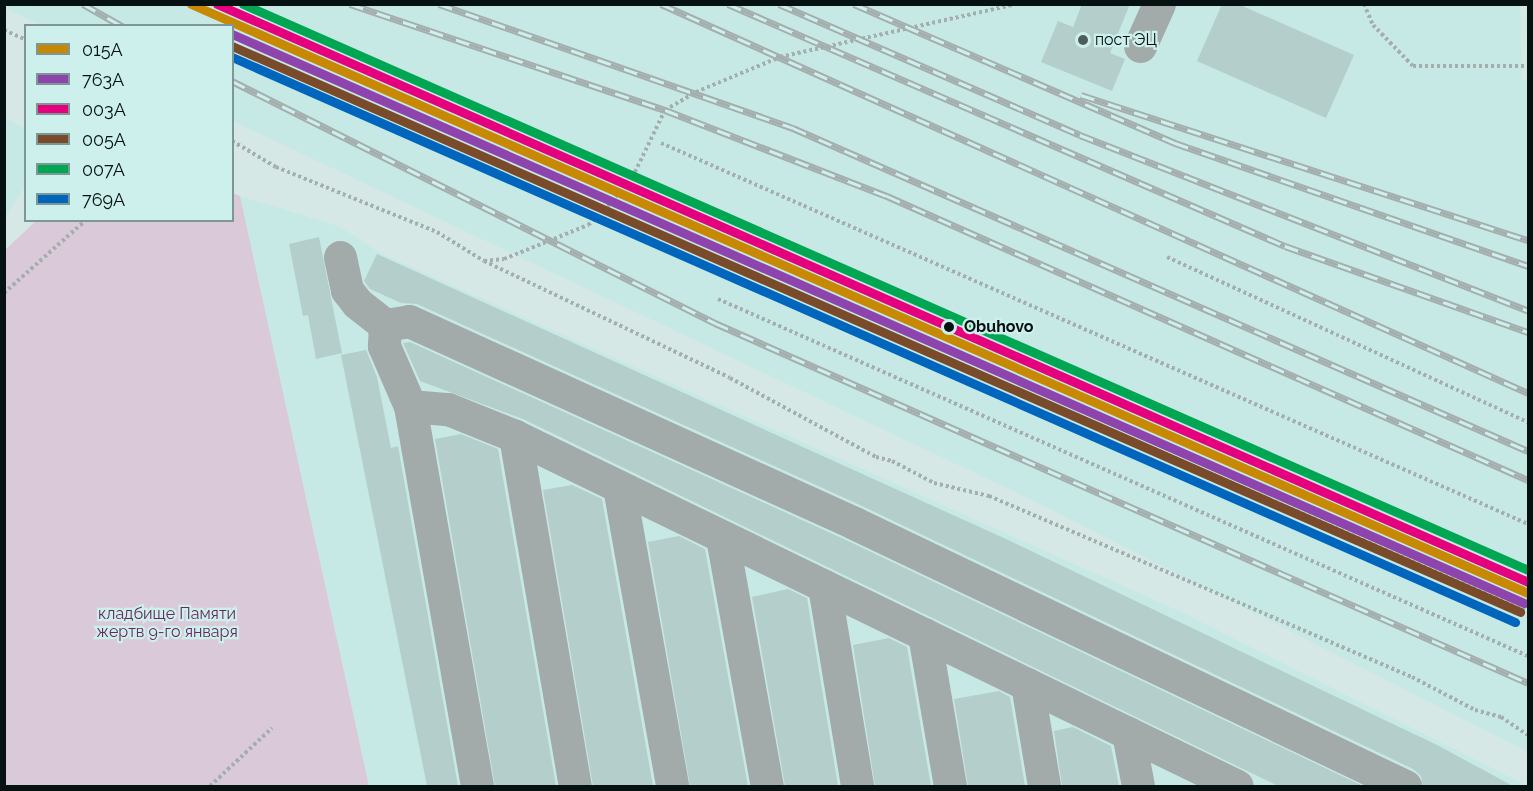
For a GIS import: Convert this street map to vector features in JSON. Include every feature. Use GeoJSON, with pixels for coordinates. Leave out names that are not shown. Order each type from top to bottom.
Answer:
{"type":"FeatureCollection","features":[{"type":"Feature","properties":{"kind":"lane"},"geometry":{"type":"LineString","coordinates":[[1140,46],[1159,4]]}},
{"type":"Feature","properties":{"kind":"lane"},"geometry":{"type":"LineString","coordinates":[[340,257],[347,290],[357,303],[385,325],[409,321],[854,523],[1405,786]]}},
{"type":"Feature","properties":{"kind":"lane"},"geometry":{"type":"LineString","coordinates":[[385,325],[384,346],[410,406],[477,786]]}},
{"type":"Feature","properties":{"kind":"lane"},"geometry":{"type":"LineString","coordinates":[[410,406],[448,410],[515,436],[1233,786]]}},
{"type":"Feature","properties":{"kind":"lane"},"geometry":{"type":"LineString","coordinates":[[515,436],[575,786]]}},
{"type":"Feature","properties":{"kind":"lane"},"geometry":{"type":"LineString","coordinates":[[619,487],[672,786]]}},
{"type":"Feature","properties":{"kind":"lane"},"geometry":{"type":"LineString","coordinates":[[722,537],[767,786]]}},
{"type":"Feature","properties":{"kind":"lane"},"geometry":{"type":"LineString","coordinates":[[824,586],[857,786]]}},
{"type":"Feature","properties":{"kind":"lane"},"geometry":{"type":"LineString","coordinates":[[924,634],[950,786]]}},
{"type":"Feature","properties":{"kind":"lane"},"geometry":{"type":"LineString","coordinates":[[1027,684],[1044,786]]}},
{"type":"Feature","properties":{"kind":"lane"},"geometry":{"type":"LineString","coordinates":[[1128,734],[1137,786]]}},
{"type":"Feature","properties":{"kind":"path"},"geometry":{"type":"LineString","coordinates":[[484,261],[526,253],[588,225],[621,194],[664,110],[696,92],[780,57],[1018,4]]}},
{"type":"Feature","properties":{"kind":"path"},"geometry":{"type":"LineString","coordinates":[[1364,4],[1373,25],[1413,66],[1528,66]]}},
{"type":"Feature","properties":{"kind":"path"},"geometry":{"type":"LineString","coordinates":[[4,30],[24,39]]}},
{"type":"Feature","properties":{"kind":"path"},"geometry":{"type":"LineString","coordinates":[[234,142],[276,167],[437,232],[484,261],[730,378],[857,448],[892,461],[934,483],[989,496],[1226,597],[1412,677],[1475,710],[1501,717],[1528,735]]}},
{"type":"Feature","properties":{"kind":"path"},"geometry":{"type":"LineString","coordinates":[[661,143],[1528,524]]}},
{"type":"Feature","properties":{"kind":"path"},"geometry":{"type":"LineString","coordinates":[[620,216],[1528,612]]}},
{"type":"Feature","properties":{"kind":"path"},"geometry":{"type":"LineString","coordinates":[[4,293],[84,222]]}},
{"type":"Feature","properties":{"kind":"path"},"geometry":{"type":"LineString","coordinates":[[1167,257],[1528,422]]}},
{"type":"Feature","properties":{"kind":"path"},"geometry":{"type":"LineString","coordinates":[[718,299],[1528,656]]}},
{"type":"Feature","properties":{"kind":"path"},"geometry":{"type":"LineString","coordinates":[[210,786],[272,728]]}},
{"type":"Feature","properties":{"kind":"shaded area"},"geometry":{"type":"Polygon","coordinates":[[[4,5],[1520,5],[1522,79],[1528,81],[1528,752],[1042,505],[234,121],[234,24],[38,24],[5,8],[4,5]]]}},
{"type":"Feature","properties":{"kind":"shaded area"},"geometry":{"type":"Polygon","coordinates":[[[5,118],[24,128],[24,188],[5,217],[5,118]]]}},
{"type":"Feature","properties":{"kind":"shaded area"},"geometry":{"type":"Polygon","coordinates":[[[240,196],[339,226],[380,253],[1177,610],[1528,786],[369,786],[240,196]]]}},
{"type":"Feature","properties":{"kind":"green space","name":"кладбище Памяти жертв 9-го января"},"geometry":{"type":"Polygon","coordinates":[[[234,193],[240,196],[369,786],[5,786],[5,250],[35,222],[234,222],[234,193]]]}},
{"type":"Feature","properties":{"kind":"building","name":"пост ЭЦ"},"geometry":{"type":"Polygon","coordinates":[[[1082,4],[1130,4],[1110,53],[1125,59],[1112,91],[1041,62],[1058,21],[1073,27],[1082,4]]]}},
{"type":"Feature","properties":{"kind":"building"},"geometry":{"type":"Polygon","coordinates":[[[1222,4],[1238,4],[1354,55],[1326,118],[1197,61],[1222,4]]]}},
{"type":"Feature","properties":{"kind":"building"},"geometry":{"type":"Polygon","coordinates":[[[319,237],[342,353],[316,359],[308,315],[303,316],[289,244],[319,237]]]}},
{"type":"Feature","properties":{"kind":"building"},"geometry":{"type":"Polygon","coordinates":[[[377,254],[1006,539],[1437,745],[1513,786],[1423,786],[1421,776],[1413,769],[862,506],[417,304],[401,303],[370,289],[364,281],[377,254]]]}},
{"type":"Feature","properties":{"kind":"building"},"geometry":{"type":"Polygon","coordinates":[[[410,342],[846,540],[1363,786],[1278,786],[523,419],[420,381],[403,343],[410,342]]]}},
{"type":"Feature","properties":{"kind":"building"},"geometry":{"type":"Polygon","coordinates":[[[366,350],[377,377],[391,448],[398,446],[458,786],[427,786],[341,355],[366,350]]]}},
{"type":"Feature","properties":{"kind":"building"},"geometry":{"type":"Polygon","coordinates":[[[461,434],[498,449],[556,786],[495,786],[435,439],[461,434]]]}},
{"type":"Feature","properties":{"kind":"building"},"geometry":{"type":"Polygon","coordinates":[[[572,485],[602,499],[653,786],[593,786],[543,490],[572,485]]]}},
{"type":"Feature","properties":{"kind":"building"},"geometry":{"type":"Polygon","coordinates":[[[679,536],[705,549],[748,786],[690,786],[648,542],[679,536]]]}},
{"type":"Feature","properties":{"kind":"building"},"geometry":{"type":"Polygon","coordinates":[[[788,589],[807,598],[838,786],[785,786],[752,597],[788,589]]]}},
{"type":"Feature","properties":{"kind":"building"},"geometry":{"type":"Polygon","coordinates":[[[889,638],[907,647],[931,786],[875,786],[853,645],[889,638]]]}},
{"type":"Feature","properties":{"kind":"building"},"geometry":{"type":"Polygon","coordinates":[[[999,691],[1010,697],[1025,786],[968,786],[954,699],[999,691]]]}},
{"type":"Feature","properties":{"kind":"building"},"geometry":{"type":"Polygon","coordinates":[[[1073,727],[1111,746],[1119,786],[1062,786],[1054,731],[1073,727]]]}},
{"type":"Feature","properties":{"kind":"railway"},"geometry":{"type":"LineString","coordinates":[[83,4],[118,24]]}},
{"type":"Feature","properties":{"kind":"railway"},"geometry":{"type":"LineString","coordinates":[[350,4],[665,110],[887,196],[1528,480]]}},
{"type":"Feature","properties":{"kind":"railway"},"geometry":{"type":"LineString","coordinates":[[439,4],[793,128],[1528,451]]}},
{"type":"Feature","properties":{"kind":"railway"},"geometry":{"type":"LineString","coordinates":[[661,4],[1528,393]]}},
{"type":"Feature","properties":{"kind":"railway"},"geometry":{"type":"LineString","coordinates":[[728,4],[1285,246],[1528,332]]}},
{"type":"Feature","properties":{"kind":"railway"},"geometry":{"type":"LineString","coordinates":[[779,4],[1080,135],[1528,311]]}},
{"type":"Feature","properties":{"kind":"railway"},"geometry":{"type":"LineString","coordinates":[[854,4],[1175,143],[1528,266]]}},
{"type":"Feature","properties":{"kind":"railway"},"geometry":{"type":"LineString","coordinates":[[234,82],[715,323],[1528,683]]}},
{"type":"Feature","properties":{"kind":"railway"},"geometry":{"type":"LineString","coordinates":[[1081,95],[1528,240]]}},
{"type":"Feature","properties":{"kind":"transit line","name":"015А"},"geometry":{"type":"LineString","coordinates":[[191,4],[1528,593]]}},
{"type":"Feature","properties":{"kind":"transit line","name":"003А"},"geometry":{"type":"LineString","coordinates":[[217,4],[1528,582]]}},
{"type":"Feature","properties":{"kind":"transit line","name":"007А"},"geometry":{"type":"LineString","coordinates":[[243,4],[1528,570]]}},
{"type":"Feature","properties":{"kind":"transit line","name":"763А"},"geometry":{"type":"LineString","coordinates":[[234,35],[1524,603]]}},
{"type":"Feature","properties":{"kind":"transit line","name":"005А"},"geometry":{"type":"LineString","coordinates":[[234,47],[1520,612]]}},
{"type":"Feature","properties":{"kind":"transit line","name":"769А"},"geometry":{"type":"LineString","coordinates":[[234,58],[1515,622]]}},
{"type":"Feature","properties":{"kind":"place","name":"пост ЭЦ"},"geometry":{"type":"Point","coordinates":[1083,40]}},
{"type":"Feature","properties":{"kind":"place","name":"Obuhovo"},"geometry":{"type":"Point","coordinates":[949,327]}}]}
